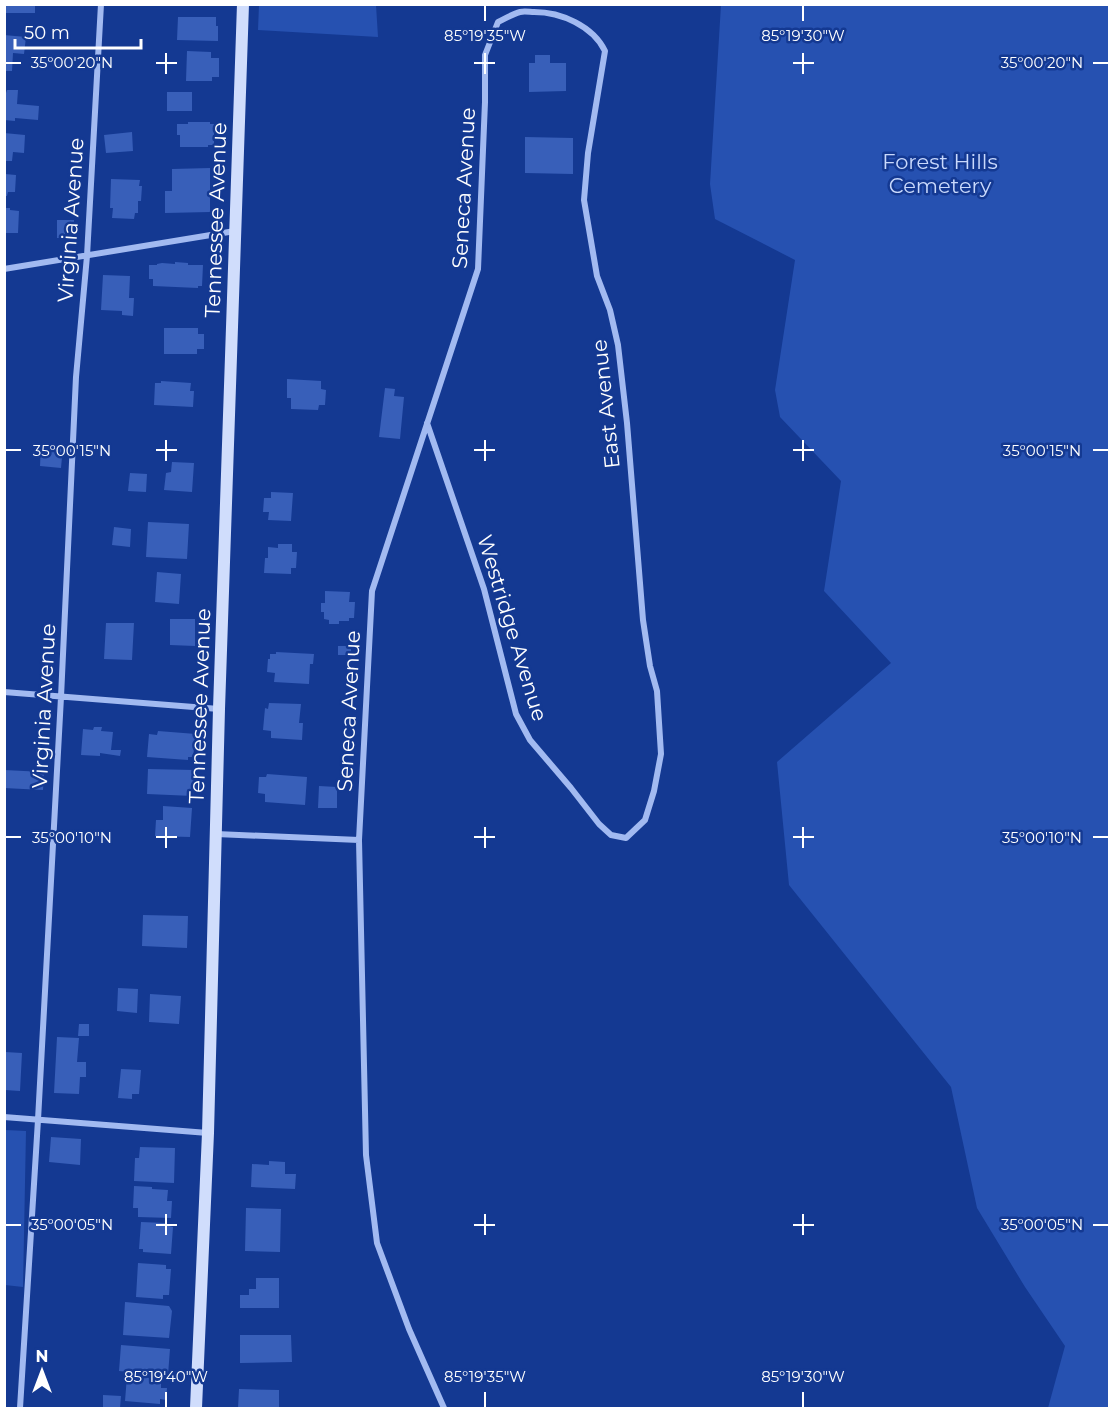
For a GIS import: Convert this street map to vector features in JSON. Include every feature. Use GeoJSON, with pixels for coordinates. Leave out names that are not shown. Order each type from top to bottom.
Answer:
{"type":"FeatureCollection","features":[{"type":"Feature","properties":{"kind":"street","name":"Virginia Avenue"},"geometry":{"type":"LineString","coordinates":[[20,1408],[38,1120],[76,377],[87,256],[100,4]]}},
{"type":"Feature","properties":{"kind":"street","name":"Tennessee Avenue"},"geometry":{"type":"LineString","coordinates":[[196,1408],[208,1133],[219,709],[243,4]]}},
{"type":"Feature","properties":{"kind":"street","name":"East Avenue"},"geometry":{"type":"LineString","coordinates":[[498,22],[520,12],[542,12],[567,18],[590,32],[600,41],[605,51],[588,153],[584,200],[597,276],[610,310],[618,345],[627,423],[643,620],[650,666],[657,691],[661,754],[654,791],[645,820],[626,838],[611,836],[599,824]]}},
{"type":"Feature","properties":{"kind":"street","name":"Seneca Avenue"},"geometry":{"type":"LineString","coordinates":[[444,1408],[409,1329],[377,1243],[366,1155],[359,840],[372,591],[478,269],[485,55],[498,22]]}},
{"type":"Feature","properties":{"kind":"street"},"geometry":{"type":"LineString","coordinates":[[4,269],[236,231]]}},
{"type":"Feature","properties":{"kind":"street","name":"Westridge Avenue"},"geometry":{"type":"LineString","coordinates":[[427,423],[484,589],[516,714],[530,740],[572,788],[599,824]]}},
{"type":"Feature","properties":{"kind":"street"},"geometry":{"type":"LineString","coordinates":[[4,692],[219,709]]}},
{"type":"Feature","properties":{"kind":"street"},"geometry":{"type":"LineString","coordinates":[[216,834],[359,840]]}},
{"type":"Feature","properties":{"kind":"street"},"geometry":{"type":"LineString","coordinates":[[4,1117],[208,1133]]}},
{"type":"Feature","properties":{"kind":"green space"},"geometry":{"type":"Polygon","coordinates":[[[259,5],[376,5],[378,37],[258,30],[259,5]]]}},
{"type":"Feature","properties":{"kind":"green space","name":"Forest Hills Cemetery"},"geometry":{"type":"Polygon","coordinates":[[[721,5],[1109,5],[1109,1408],[1048,1408],[1065,1346],[1025,1287],[977,1208],[951,1087],[789,885],[777,762],[891,663],[824,591],[841,481],[780,417],[775,390],[795,260],[715,219],[710,184],[721,5]]]}},
{"type":"Feature","properties":{"kind":"green space"},"geometry":{"type":"Polygon","coordinates":[[[5,1130],[26,1131],[23,1287],[5,1285],[5,1130]]]}},
{"type":"Feature","properties":{"kind":"building"},"geometry":{"type":"Polygon","coordinates":[[[4,4],[35,4],[35,13],[4,13],[4,4]]]}},
{"type":"Feature","properties":{"kind":"building"},"geometry":{"type":"Polygon","coordinates":[[[178,17],[216,17],[218,41],[177,40],[178,17]]]}},
{"type":"Feature","properties":{"kind":"building"},"geometry":{"type":"Polygon","coordinates":[[[4,35],[26,37],[24,54],[13,53],[12,71],[4,71],[4,35]]]}},
{"type":"Feature","properties":{"kind":"building"},"geometry":{"type":"Polygon","coordinates":[[[187,51],[211,52],[211,58],[219,58],[219,77],[212,77],[212,81],[186,81],[187,51]]]}},
{"type":"Feature","properties":{"kind":"building"},"geometry":{"type":"Polygon","coordinates":[[[535,55],[550,55],[550,63],[566,63],[566,91],[529,92],[529,63],[535,63],[535,55]]]}},
{"type":"Feature","properties":{"kind":"building"},"geometry":{"type":"Polygon","coordinates":[[[7,90],[18,90],[17,104],[39,106],[38,120],[15,118],[15,121],[4,120],[4,93],[7,90]]]}},
{"type":"Feature","properties":{"kind":"building"},"geometry":{"type":"Polygon","coordinates":[[[167,92],[192,92],[192,111],[167,111],[167,92]]]}},
{"type":"Feature","properties":{"kind":"building"},"geometry":{"type":"Polygon","coordinates":[[[188,122],[214,124],[214,145],[180,147],[177,124],[188,124],[188,122]]]}},
{"type":"Feature","properties":{"kind":"building"},"geometry":{"type":"Polygon","coordinates":[[[132,132],[133,151],[106,153],[104,135],[132,132]]]}},
{"type":"Feature","properties":{"kind":"building"},"geometry":{"type":"Polygon","coordinates":[[[4,133],[25,135],[24,153],[13,152],[12,161],[4,161],[4,133]]]}},
{"type":"Feature","properties":{"kind":"building"},"geometry":{"type":"Polygon","coordinates":[[[525,137],[573,138],[573,174],[525,173],[525,137]]]}},
{"type":"Feature","properties":{"kind":"building"},"geometry":{"type":"Polygon","coordinates":[[[210,168],[210,212],[165,213],[165,191],[172,191],[172,169],[210,168]]]}},
{"type":"Feature","properties":{"kind":"building"},"geometry":{"type":"Polygon","coordinates":[[[5,174],[16,175],[15,192],[8,192],[7,196],[5,196],[5,174]]]}},
{"type":"Feature","properties":{"kind":"building"},"geometry":{"type":"Polygon","coordinates":[[[111,179],[140,180],[141,201],[138,201],[138,213],[135,213],[134,219],[112,218],[111,179]]]}},
{"type":"Feature","properties":{"kind":"building"},"geometry":{"type":"Polygon","coordinates":[[[4,208],[19,211],[18,233],[4,233],[4,208]]]}},
{"type":"Feature","properties":{"kind":"building"},"geometry":{"type":"Polygon","coordinates":[[[57,220],[74,220],[74,238],[57,238],[57,220]]]}},
{"type":"Feature","properties":{"kind":"building"},"geometry":{"type":"Polygon","coordinates":[[[175,262],[203,265],[202,286],[198,288],[153,286],[153,279],[149,279],[149,265],[175,264],[175,262]]]}},
{"type":"Feature","properties":{"kind":"building"},"geometry":{"type":"Polygon","coordinates":[[[103,275],[130,276],[129,298],[134,298],[133,316],[122,315],[122,311],[101,310],[103,275]]]}},
{"type":"Feature","properties":{"kind":"building"},"geometry":{"type":"Polygon","coordinates":[[[164,328],[198,328],[198,334],[204,334],[204,349],[197,349],[197,354],[164,354],[164,328]]]}},
{"type":"Feature","properties":{"kind":"building"},"geometry":{"type":"Polygon","coordinates":[[[287,379],[321,381],[321,389],[326,390],[325,405],[319,405],[318,410],[291,409],[291,398],[287,398],[287,379]]]}},
{"type":"Feature","properties":{"kind":"building"},"geometry":{"type":"Polygon","coordinates":[[[161,381],[191,383],[190,391],[194,391],[193,407],[154,405],[155,383],[161,383],[161,381]]]}},
{"type":"Feature","properties":{"kind":"building"},"geometry":{"type":"Polygon","coordinates":[[[385,388],[395,389],[394,396],[404,397],[400,439],[379,437],[385,388]]]}},
{"type":"Feature","properties":{"kind":"building"},"geometry":{"type":"Polygon","coordinates":[[[41,445],[63,446],[61,468],[40,466],[41,445]]]}},
{"type":"Feature","properties":{"kind":"building"},"geometry":{"type":"Polygon","coordinates":[[[172,462],[194,463],[192,492],[164,490],[166,473],[171,472],[172,462]]]}},
{"type":"Feature","properties":{"kind":"building"},"geometry":{"type":"Polygon","coordinates":[[[130,473],[147,474],[146,492],[128,491],[130,473]]]}},
{"type":"Feature","properties":{"kind":"building"},"geometry":{"type":"Polygon","coordinates":[[[271,492],[293,493],[291,521],[268,520],[269,512],[263,512],[264,498],[271,498],[271,492]]]}},
{"type":"Feature","properties":{"kind":"building"},"geometry":{"type":"Polygon","coordinates":[[[148,522],[189,524],[187,559],[146,557],[148,522]]]}},
{"type":"Feature","properties":{"kind":"building"},"geometry":{"type":"Polygon","coordinates":[[[114,527],[131,529],[130,547],[112,545],[114,527]]]}},
{"type":"Feature","properties":{"kind":"building"},"geometry":{"type":"Polygon","coordinates":[[[278,544],[292,544],[292,552],[297,552],[296,568],[291,568],[291,574],[264,573],[268,547],[278,548],[278,544]]]}},
{"type":"Feature","properties":{"kind":"building"},"geometry":{"type":"Polygon","coordinates":[[[157,572],[181,574],[179,604],[155,602],[157,572]]]}},
{"type":"Feature","properties":{"kind":"building"},"geometry":{"type":"Polygon","coordinates":[[[325,591],[350,592],[349,602],[355,602],[354,618],[349,618],[349,621],[339,621],[339,624],[329,624],[329,620],[324,619],[324,612],[321,612],[321,603],[325,603],[325,591]]]}},
{"type":"Feature","properties":{"kind":"building"},"geometry":{"type":"Polygon","coordinates":[[[170,619],[195,619],[195,646],[170,645],[170,619]]]}},
{"type":"Feature","properties":{"kind":"building"},"geometry":{"type":"Polygon","coordinates":[[[106,623],[134,623],[132,660],[104,659],[106,623]]]}},
{"type":"Feature","properties":{"kind":"building"},"geometry":{"type":"Polygon","coordinates":[[[338,646],[351,646],[351,655],[338,655],[338,646]]]}},
{"type":"Feature","properties":{"kind":"building"},"geometry":{"type":"Polygon","coordinates":[[[276,652],[314,654],[313,664],[310,664],[309,684],[274,682],[275,673],[267,672],[270,654],[276,654],[276,652]]]}},
{"type":"Feature","properties":{"kind":"building"},"geometry":{"type":"Polygon","coordinates":[[[269,703],[301,704],[299,723],[303,723],[302,740],[271,738],[271,731],[263,730],[265,708],[268,709],[269,703]]]}},
{"type":"Feature","properties":{"kind":"building"},"geometry":{"type":"Polygon","coordinates":[[[94,727],[102,727],[101,731],[113,732],[111,750],[121,750],[120,756],[100,753],[100,756],[81,755],[83,729],[93,730],[94,727]]]}},
{"type":"Feature","properties":{"kind":"building"},"geometry":{"type":"Polygon","coordinates":[[[158,731],[196,734],[193,757],[188,757],[188,760],[147,757],[149,734],[157,735],[158,731]]]}},
{"type":"Feature","properties":{"kind":"building"},"geometry":{"type":"Polygon","coordinates":[[[148,769],[194,770],[193,796],[147,794],[148,769]]]}},
{"type":"Feature","properties":{"kind":"building"},"geometry":{"type":"Polygon","coordinates":[[[4,770],[44,772],[43,790],[4,788],[4,770]]]}},
{"type":"Feature","properties":{"kind":"building"},"geometry":{"type":"Polygon","coordinates":[[[267,774],[307,777],[305,805],[265,802],[265,794],[258,793],[259,777],[266,777],[267,774]]]}},
{"type":"Feature","properties":{"kind":"building"},"geometry":{"type":"Polygon","coordinates":[[[319,786],[337,787],[337,808],[318,808],[319,786]]]}},
{"type":"Feature","properties":{"kind":"building"},"geometry":{"type":"Polygon","coordinates":[[[163,806],[192,808],[190,837],[155,836],[156,820],[163,820],[163,806]]]}},
{"type":"Feature","properties":{"kind":"building"},"geometry":{"type":"Polygon","coordinates":[[[143,915],[188,916],[187,948],[142,946],[143,915]]]}},
{"type":"Feature","properties":{"kind":"building"},"geometry":{"type":"Polygon","coordinates":[[[118,988],[138,989],[137,1013],[117,1011],[118,988]]]}},
{"type":"Feature","properties":{"kind":"building"},"geometry":{"type":"Polygon","coordinates":[[[150,994],[181,996],[179,1024],[149,1022],[150,994]]]}},
{"type":"Feature","properties":{"kind":"building"},"geometry":{"type":"Polygon","coordinates":[[[79,1024],[89,1024],[89,1036],[78,1036],[79,1024]]]}},
{"type":"Feature","properties":{"kind":"building"},"geometry":{"type":"Polygon","coordinates":[[[57,1037],[79,1038],[77,1062],[86,1062],[86,1077],[80,1077],[79,1094],[54,1093],[57,1037]]]}},
{"type":"Feature","properties":{"kind":"building"},"geometry":{"type":"Polygon","coordinates":[[[5,1052],[22,1053],[20,1091],[5,1090],[5,1052]]]}},
{"type":"Feature","properties":{"kind":"building"},"geometry":{"type":"Polygon","coordinates":[[[121,1069],[141,1070],[139,1094],[132,1094],[132,1099],[118,1098],[121,1069]]]}},
{"type":"Feature","properties":{"kind":"building"},"geometry":{"type":"Polygon","coordinates":[[[51,1137],[81,1139],[80,1165],[49,1162],[51,1137]]]}},
{"type":"Feature","properties":{"kind":"building"},"geometry":{"type":"Polygon","coordinates":[[[140,1147],[175,1148],[174,1183],[134,1181],[135,1158],[139,1158],[140,1147]]]}},
{"type":"Feature","properties":{"kind":"building"},"geometry":{"type":"Polygon","coordinates":[[[269,1161],[285,1162],[285,1174],[296,1174],[295,1189],[251,1187],[252,1164],[269,1165],[269,1161]]]}},
{"type":"Feature","properties":{"kind":"building"},"geometry":{"type":"Polygon","coordinates":[[[134,1186],[168,1190],[167,1201],[172,1201],[171,1218],[138,1217],[138,1208],[133,1208],[134,1186]]]}},
{"type":"Feature","properties":{"kind":"building"},"geometry":{"type":"Polygon","coordinates":[[[246,1208],[281,1209],[280,1252],[245,1251],[246,1208]]]}},
{"type":"Feature","properties":{"kind":"building"},"geometry":{"type":"Polygon","coordinates":[[[141,1222],[165,1223],[173,1227],[171,1254],[143,1252],[143,1249],[139,1249],[141,1222]]]}},
{"type":"Feature","properties":{"kind":"building"},"geometry":{"type":"Polygon","coordinates":[[[138,1263],[166,1265],[166,1269],[171,1269],[169,1295],[163,1295],[163,1299],[136,1297],[138,1263]]]}},
{"type":"Feature","properties":{"kind":"building"},"geometry":{"type":"Polygon","coordinates":[[[256,1278],[279,1278],[279,1308],[240,1308],[240,1295],[249,1295],[249,1289],[256,1289],[256,1278]]]}},
{"type":"Feature","properties":{"kind":"building"},"geometry":{"type":"Polygon","coordinates":[[[125,1302],[169,1306],[172,1311],[169,1338],[123,1335],[125,1302]]]}},
{"type":"Feature","properties":{"kind":"building"},"geometry":{"type":"Polygon","coordinates":[[[240,1335],[291,1335],[292,1362],[240,1363],[240,1335]]]}},
{"type":"Feature","properties":{"kind":"building"},"geometry":{"type":"Polygon","coordinates":[[[121,1345],[170,1349],[168,1375],[119,1371],[121,1345]]]}},
{"type":"Feature","properties":{"kind":"building"},"geometry":{"type":"Polygon","coordinates":[[[127,1376],[161,1379],[161,1388],[167,1388],[166,1400],[160,1399],[160,1404],[125,1401],[127,1376]]]}},
{"type":"Feature","properties":{"kind":"building"},"geometry":{"type":"Polygon","coordinates":[[[239,1389],[279,1390],[279,1408],[238,1408],[239,1389]]]}},
{"type":"Feature","properties":{"kind":"building"},"geometry":{"type":"Polygon","coordinates":[[[103,1395],[121,1396],[120,1408],[103,1408],[103,1395]]]}}]}
